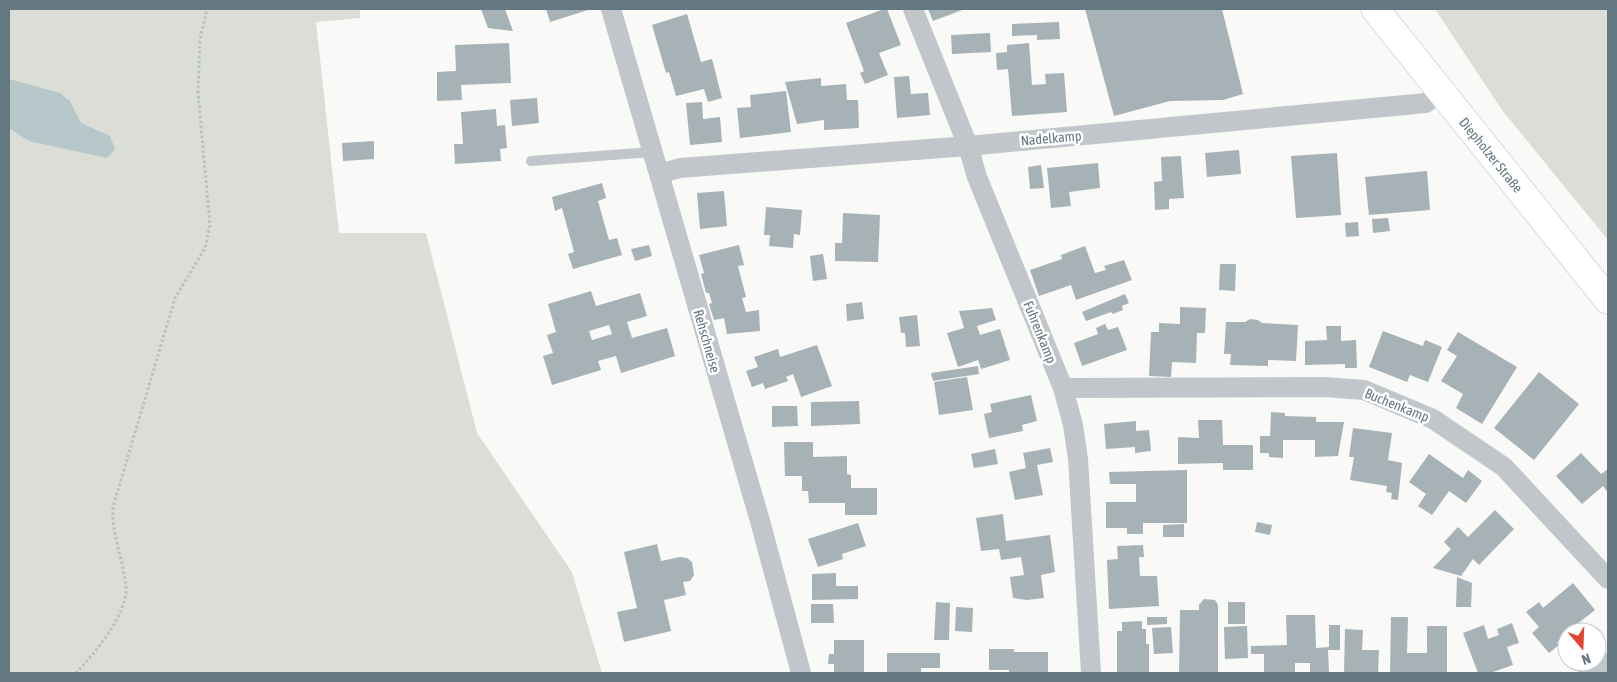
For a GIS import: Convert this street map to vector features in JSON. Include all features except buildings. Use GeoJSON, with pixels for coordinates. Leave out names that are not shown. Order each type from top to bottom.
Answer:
{"type":"FeatureCollection","features":[{"type":"Feature","properties":{"kind":"main road","name":"Diepholzer Straße"},"geometry":{"type":"LineString","coordinates":[[1375,9],[1608,300]]}},
{"type":"Feature","properties":{"kind":"street","name":"Rehschneise"},"geometry":{"type":"LineString","coordinates":[[611,9],[757,512],[801,673]]}},
{"type":"Feature","properties":{"kind":"street","name":"Fuhrenkamp"},"geometry":{"type":"LineString","coordinates":[[913,9],[968,146],[977,177],[1063,388],[1073,425],[1078,459],[1091,673]]}},
{"type":"Feature","properties":{"kind":"street","name":"Nadelkamp"},"geometry":{"type":"LineString","coordinates":[[659,174],[680,168],[968,146],[1426,103],[1440,92]]}},
{"type":"Feature","properties":{"kind":"street","name":"Buchenkamp"},"geometry":{"type":"LineString","coordinates":[[1063,388],[1324,387],[1364,390],[1433,419],[1504,467],[1608,579]]}},
{"type":"Feature","properties":{"kind":"street"},"geometry":{"type":"LineString","coordinates":[[1588,673],[1608,663]]}},
{"type":"Feature","properties":{"kind":"lane"},"geometry":{"type":"LineString","coordinates":[[532,161],[652,152]]}},
{"type":"Feature","properties":{"kind":"path"},"geometry":{"type":"LineString","coordinates":[[76,673],[112,628],[125,598],[126,588],[115,540],[113,507],[175,298],[205,248],[210,225],[198,92],[200,40],[207,9]]}},
{"type":"Feature","properties":{"kind":"shaded area"},"geometry":{"type":"Polygon","coordinates":[[[9,9],[360,9],[360,18],[316,22],[339,233],[426,233],[477,433],[572,572],[602,673],[9,673],[9,9]]]}},
{"type":"Feature","properties":{"kind":"shaded area"},"geometry":{"type":"Polygon","coordinates":[[[1435,9],[1608,9],[1608,240],[1502,110],[1435,9]]]}},
{"type":"Feature","properties":{"kind":"shaded area"},"geometry":{"type":"Polygon","coordinates":[[[9,79],[60,93],[70,101],[81,123],[110,136],[115,149],[107,158],[29,141],[9,128],[9,79]]]}}]}
